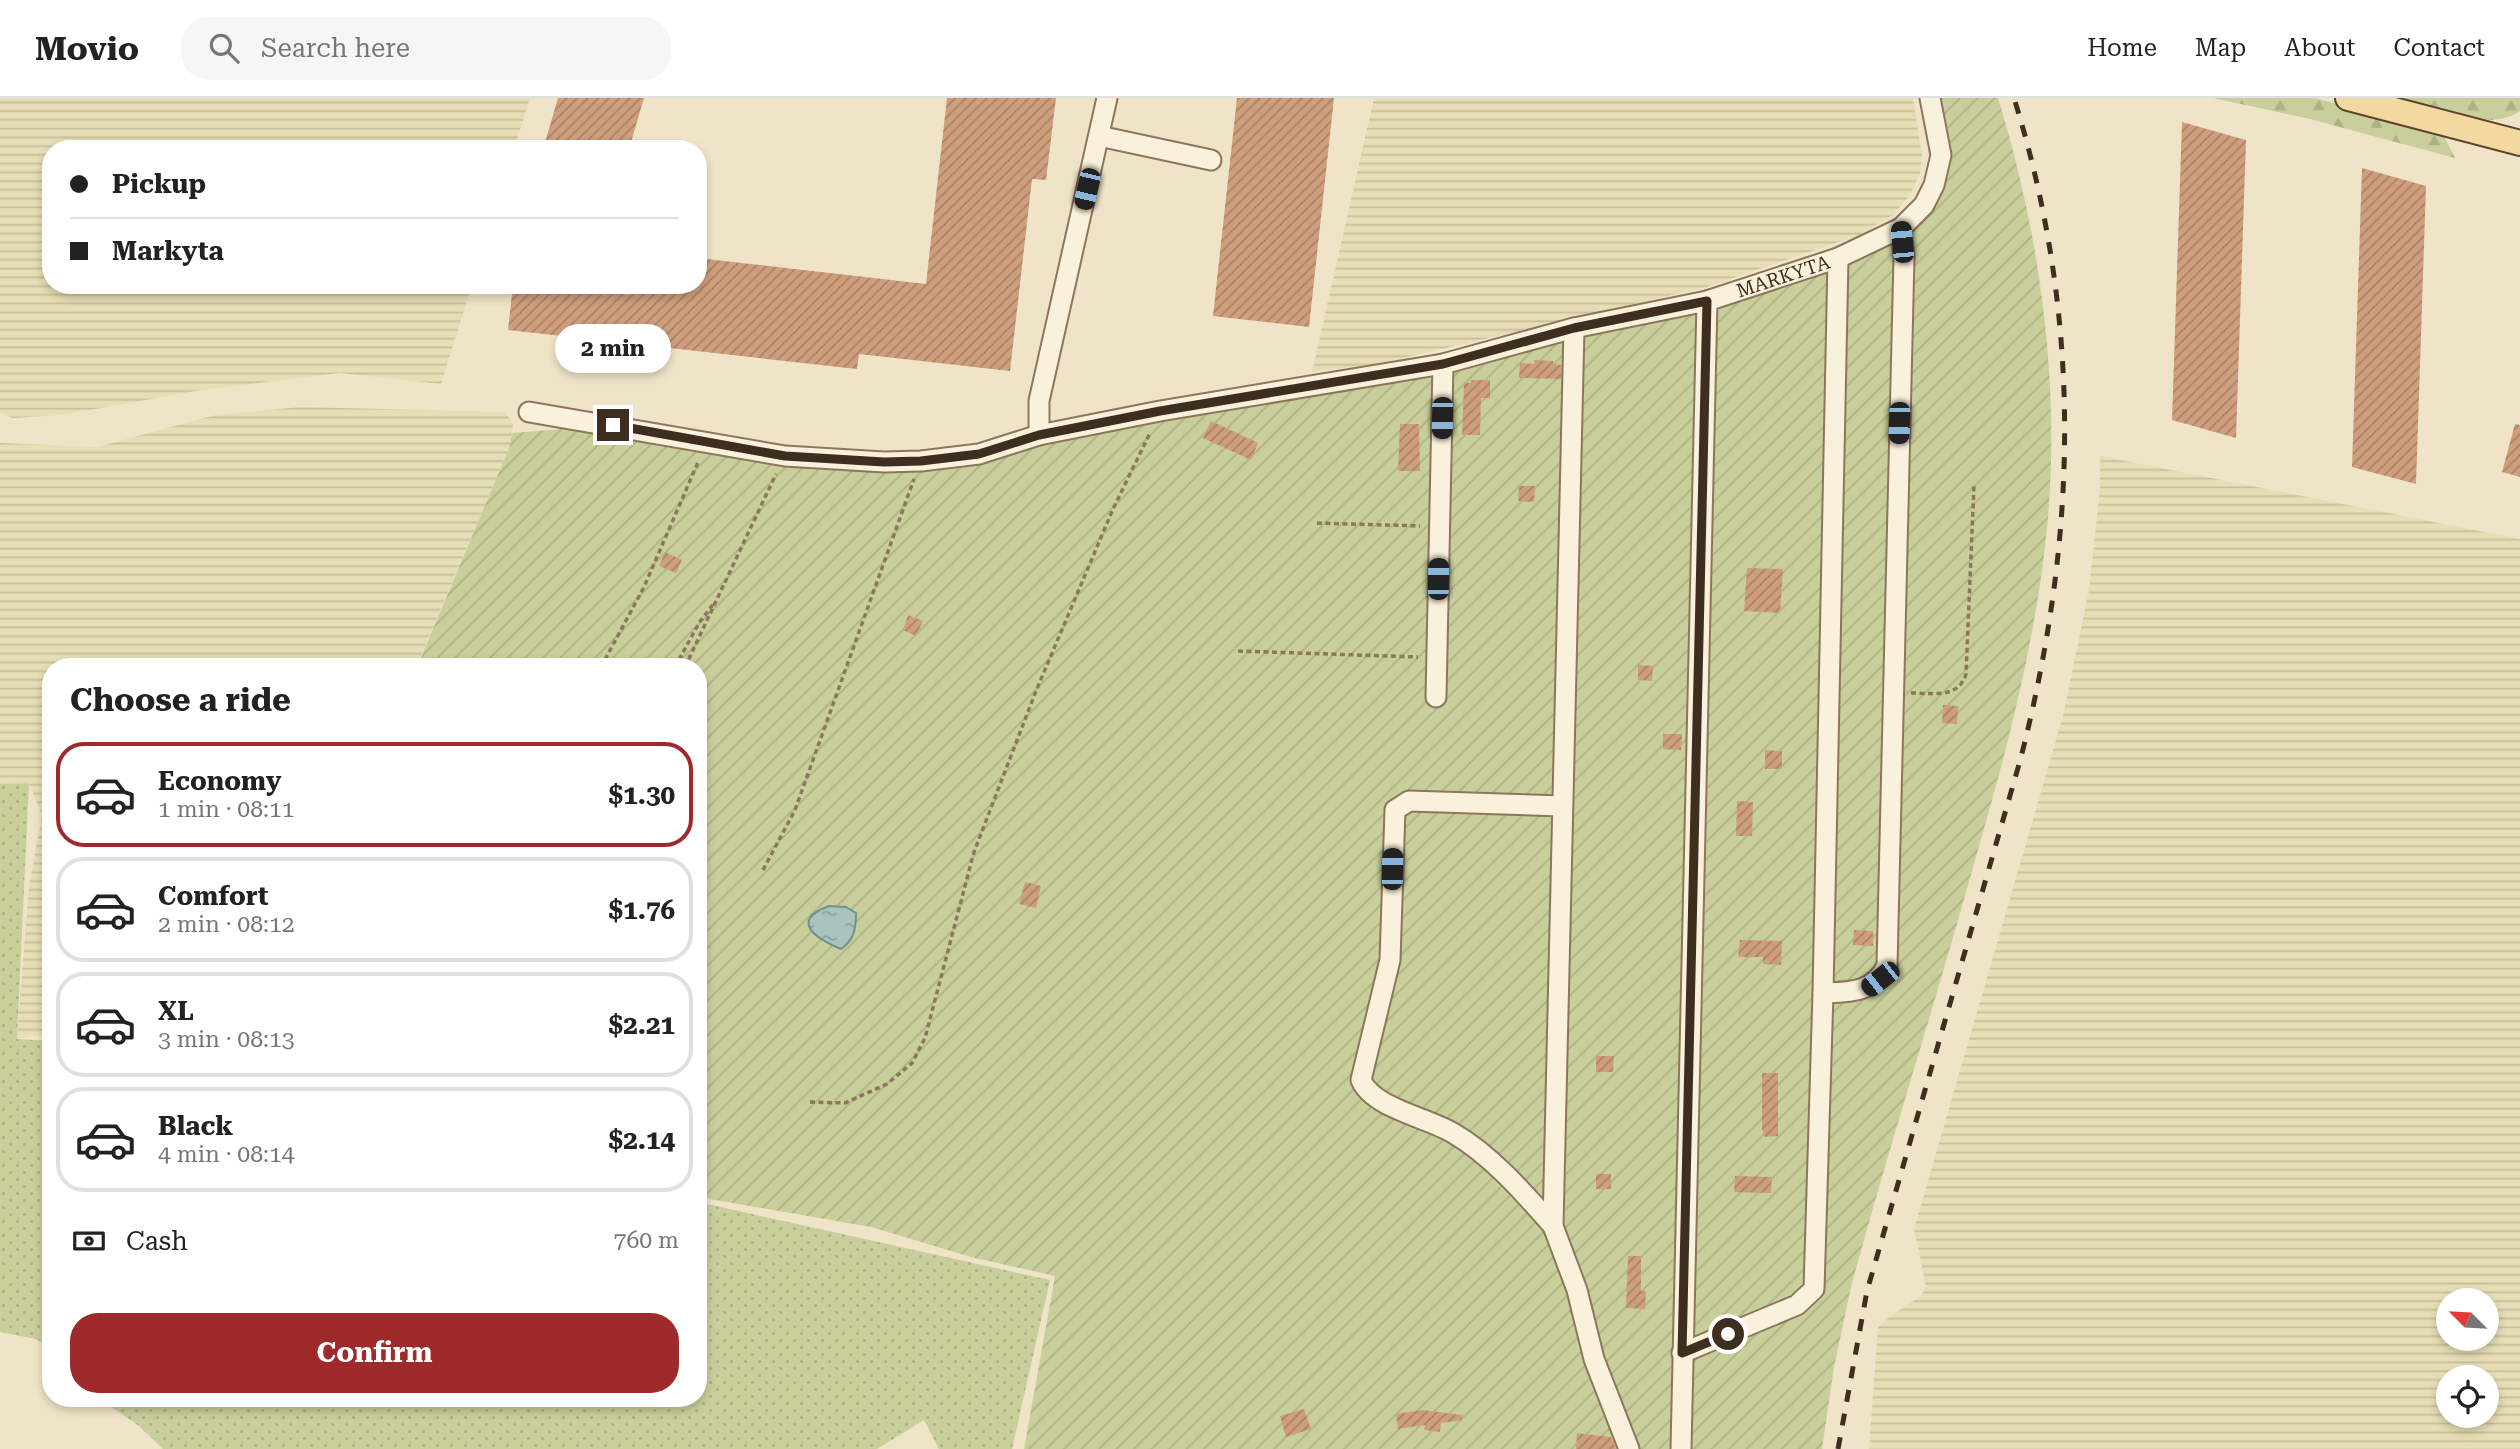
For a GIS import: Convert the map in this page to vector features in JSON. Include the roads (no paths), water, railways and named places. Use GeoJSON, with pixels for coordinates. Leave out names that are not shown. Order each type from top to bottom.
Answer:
{"type":"FeatureCollection","features":[{"type":"Feature","properties":{"kind":"main road"},"geometry":{"type":"LineString","coordinates":[[2348,98],[2520,143]]}},
{"type":"Feature","properties":{"kind":"street"},"geometry":{"type":"LineString","coordinates":[[1039,435],[1039,401],[1107,98]]}},
{"type":"Feature","properties":{"kind":"street","name":"MARKYTA"},"geometry":{"type":"LineString","coordinates":[[529,412],[785,456],[884,462],[921,461],[979,454],[1039,435],[1160,411],[1443,364],[1574,328],[1707,301],[1838,258],[1901,228],[1924,205],[1934,185],[1941,155],[1930,98]]}},
{"type":"Feature","properties":{"kind":"street"},"geometry":{"type":"LineString","coordinates":[[1099,136],[1211,160]]}},
{"type":"Feature","properties":{"kind":"street"},"geometry":{"type":"LineString","coordinates":[[1823,993],[1867,989],[1880,979],[1887,966],[1904,257],[1901,228]]}},
{"type":"Feature","properties":{"kind":"street"},"geometry":{"type":"LineString","coordinates":[[1682,1353],[1797,1305],[1814,1289],[1823,993],[1838,258]]}},
{"type":"Feature","properties":{"kind":"street"},"geometry":{"type":"LineString","coordinates":[[1681,1449],[1707,301]]}},
{"type":"Feature","properties":{"kind":"street"},"geometry":{"type":"LineString","coordinates":[[1574,328],[1553,1226],[1573,1278],[1594,1359],[1629,1449]]}},
{"type":"Feature","properties":{"kind":"street"},"geometry":{"type":"LineString","coordinates":[[1436,697],[1443,364]]}},
{"type":"Feature","properties":{"kind":"street"},"geometry":{"type":"LineString","coordinates":[[1553,1226],[1489,1161],[1454,1134],[1373,1097],[1361,1080],[1390,960],[1395,810],[1409,801],[1563,806]]}},
{"type":"Feature","properties":{"kind":"water"},"geometry":{"type":"Polygon","coordinates":[[[829,906],[846,907],[856,913],[853,934],[841,949],[816,935],[808,924],[817,912],[829,906]]]}},
{"type":"Feature","properties":{"kind":"railway"},"geometry":{"type":"LineString","coordinates":[[1838,1449],[1867,1291],[2020,761],[2039,677],[2053,594],[2062,511],[2065,429],[2062,346],[2052,264],[2036,181],[2014,98]]}}]}
